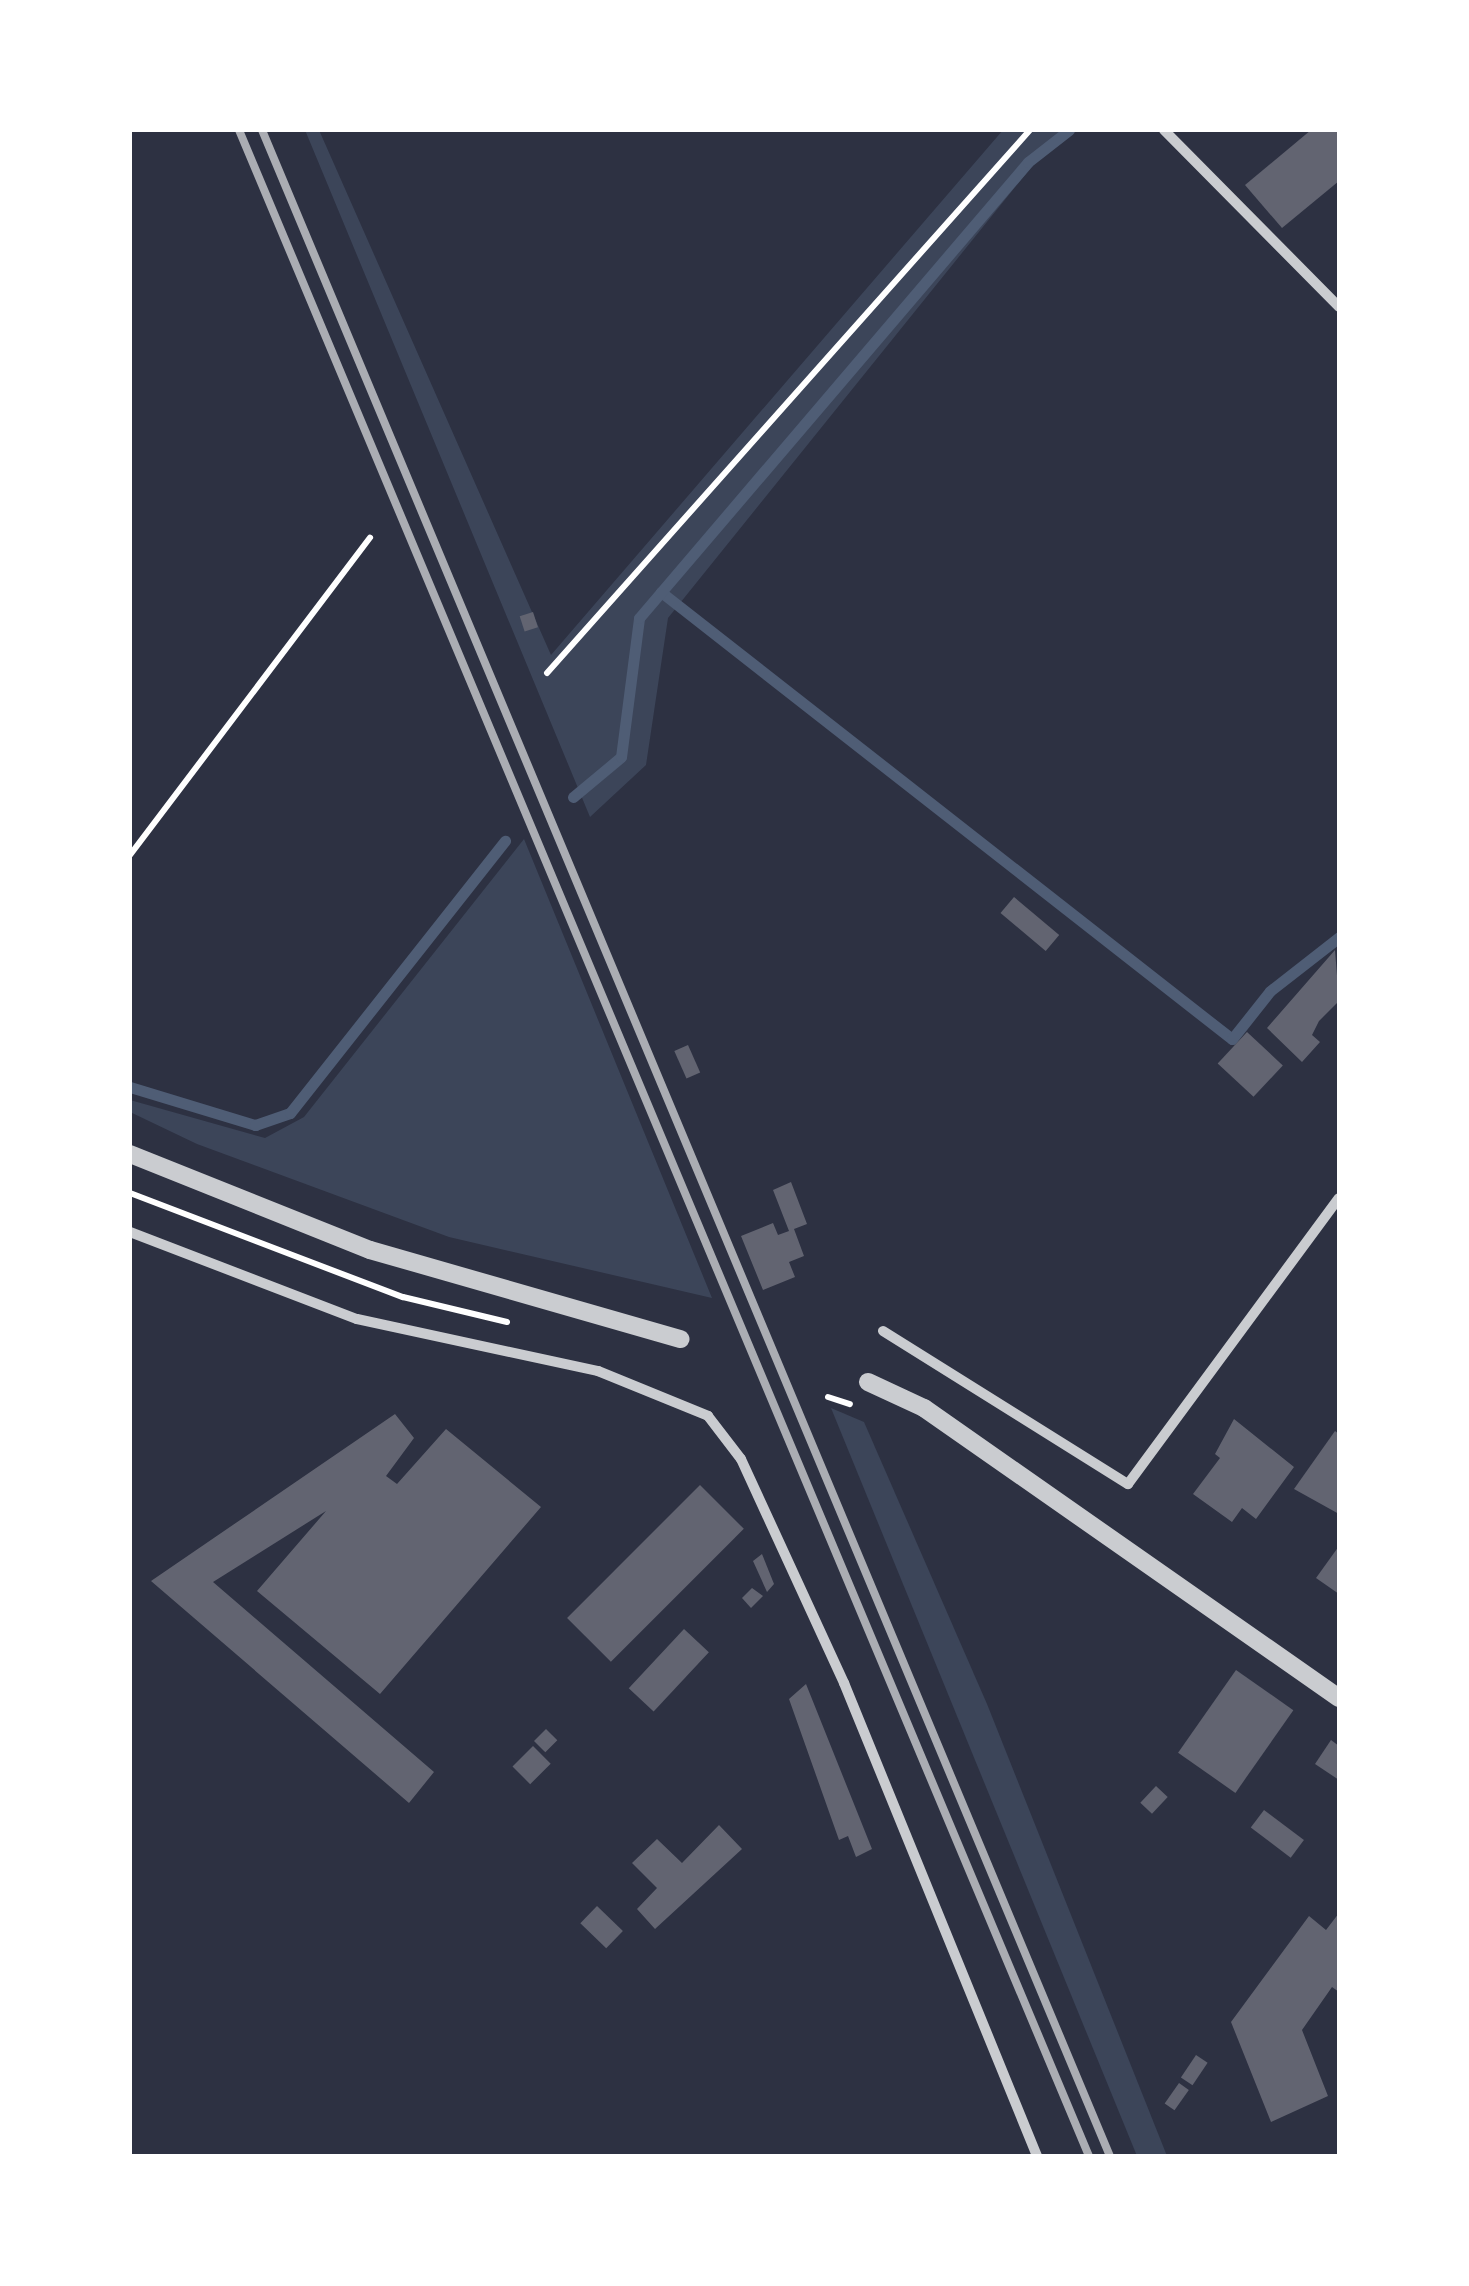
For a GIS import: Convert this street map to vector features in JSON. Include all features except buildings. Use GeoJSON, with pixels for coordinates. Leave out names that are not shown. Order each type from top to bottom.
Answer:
{"type":"FeatureCollection","features":[{"type":"Feature","properties":{"kind":"street"},"geometry":{"type":"LineString","coordinates":[[1164,130],[1339,307]]}},
{"type":"Feature","properties":{"kind":"street"},"geometry":{"type":"LineString","coordinates":[[130,1154],[370,1250],[682,1339]]}},
{"type":"Feature","properties":{"kind":"street"},"geometry":{"type":"LineString","coordinates":[[883,1331],[1128,1484],[1339,1198]]}},
{"type":"Feature","properties":{"kind":"street"},"geometry":{"type":"LineString","coordinates":[[130,1232],[357,1319],[598,1371],[708,1416],[741,1459],[844,1684],[1038,2156]]}},
{"type":"Feature","properties":{"kind":"street"},"geometry":{"type":"LineString","coordinates":[[868,1382],[924,1408],[1339,1698]]}},
{"type":"Feature","properties":{"kind":"path"},"geometry":{"type":"LineString","coordinates":[[547,674],[1030,130]]}},
{"type":"Feature","properties":{"kind":"path"},"geometry":{"type":"LineString","coordinates":[[130,855],[370,538]]}},
{"type":"Feature","properties":{"kind":"shaded area"},"geometry":{"type":"Polygon","coordinates":[[[305,130],[319,130],[551,655],[1003,130],[1061,130],[668,618],[646,765],[590,817],[305,130]]]}},
{"type":"Feature","properties":{"kind":"shaded area"},"geometry":{"type":"Polygon","coordinates":[[[524,839],[712,1298],[449,1237],[197,1144],[130,1112],[130,1100],[265,1138],[304,1117],[524,839]]]}},
{"type":"Feature","properties":{"kind":"shaded area"},"geometry":{"type":"Polygon","coordinates":[[[831,1408],[864,1422],[987,1704],[1167,2156],[1137,2156],[831,1408]]]}},
{"type":"Feature","properties":{"kind":"waterway"},"geometry":{"type":"LineString","coordinates":[[573,797],[621,757],[639,618],[1028,162],[1069,130]]}},
{"type":"Feature","properties":{"kind":"waterway"},"geometry":{"type":"LineString","coordinates":[[661,592],[1232,1039],[1270,991],[1339,937]]}},
{"type":"Feature","properties":{"kind":"waterway"},"geometry":{"type":"LineString","coordinates":[[130,1087],[255,1125],[290,1113],[505,841]]}},
{"type":"Feature","properties":{"kind":"railway"},"geometry":{"type":"LineString","coordinates":[[239,130],[1089,2156]]}},
{"type":"Feature","properties":{"kind":"railway"},"geometry":{"type":"LineString","coordinates":[[262,130],[1110,2156]]}}]}
